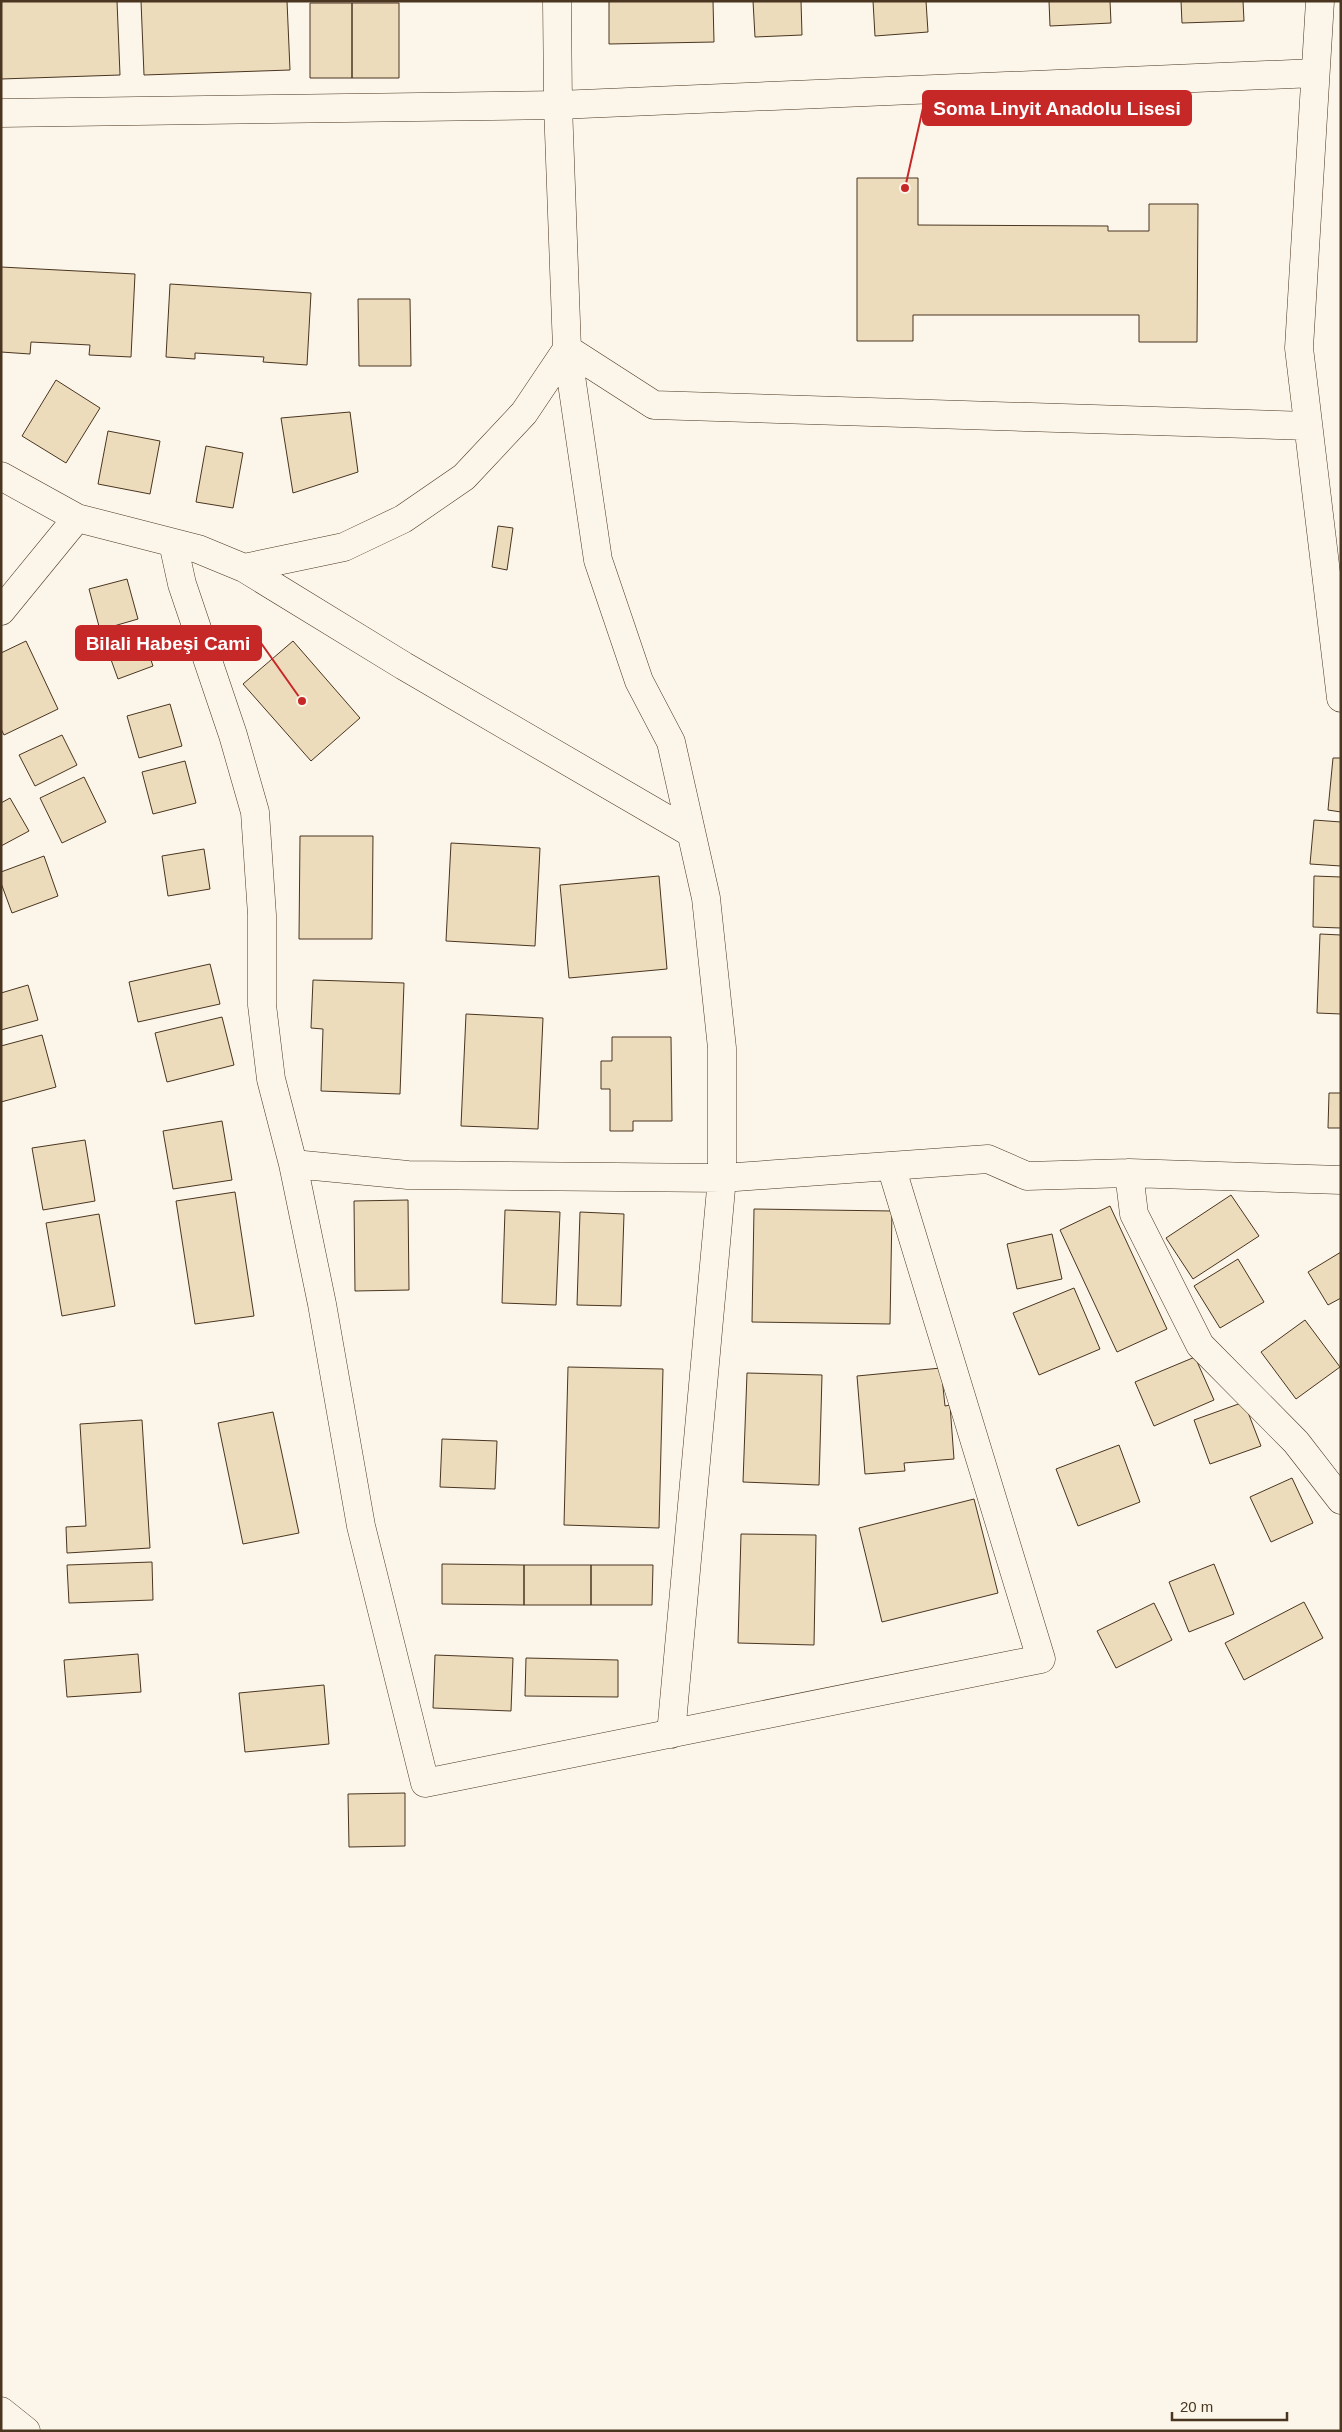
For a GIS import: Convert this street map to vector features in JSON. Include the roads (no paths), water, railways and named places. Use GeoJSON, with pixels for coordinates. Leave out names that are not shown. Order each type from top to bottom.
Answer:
{"type":"FeatureCollection","features":[{"type":"Feature","properties":{"kind":"street"},"geometry":{"type":"LineString","coordinates":[[557,1],[558,104],[567,348],[598,560],[640,681],[671,742],[706,898],[722,1048],[722,1178],[671,1734]]}},
{"type":"Feature","properties":{"kind":"street"},"geometry":{"type":"LineString","coordinates":[[1320,1],[1299,348],[1341,698]]}},
{"type":"Feature","properties":{"kind":"street"},"geometry":{"type":"LineString","coordinates":[[1,113],[558,104],[1316,73]]}},
{"type":"Feature","properties":{"kind":"street"},"geometry":{"type":"LineString","coordinates":[[567,348],[654,405],[1308,426]]}},
{"type":"Feature","properties":{"kind":"street"},"geometry":{"type":"LineString","coordinates":[[244,568],[344,547],[403,520],[464,477],[524,413],[567,348]]}},
{"type":"Feature","properties":{"kind":"street"},"geometry":{"type":"LineString","coordinates":[[1,476],[77,518],[198,549],[244,568],[404,666],[691,833]]}},
{"type":"Feature","properties":{"kind":"street"},"geometry":{"type":"LineString","coordinates":[[1,611],[77,518]]}},
{"type":"Feature","properties":{"kind":"street"},"geometry":{"type":"LineString","coordinates":[[173,543],[182,584],[233,735],[255,812],[262,915],[262,1005],[271,1079],[293,1164],[322,1304],[360,1526],[425,1783],[1040,1659],[891,1166]]}},
{"type":"Feature","properties":{"kind":"street"},"geometry":{"type":"LineString","coordinates":[[293,1164],[408,1174],[722,1178],[988,1159],[1027,1176],[1128,1173],[1341,1180]]}},
{"type":"Feature","properties":{"kind":"street"},"geometry":{"type":"LineString","coordinates":[[1128,1173],[1134,1214],[1200,1346],[1296,1442],[1341,1500]]}},
{"type":"Feature","properties":{"kind":"street"},"geometry":{"type":"LineString","coordinates":[[1,2411],[26,2431]]}},
{"type":"Feature","properties":{"kind":"place","name":"Soma Linyit Anadolu Lisesi"},"geometry":{"type":"Point","coordinates":[905,188]}},
{"type":"Feature","properties":{"kind":"place","name":"Bilali Habeşi Cami"},"geometry":{"type":"Point","coordinates":[302,701]}}]}
